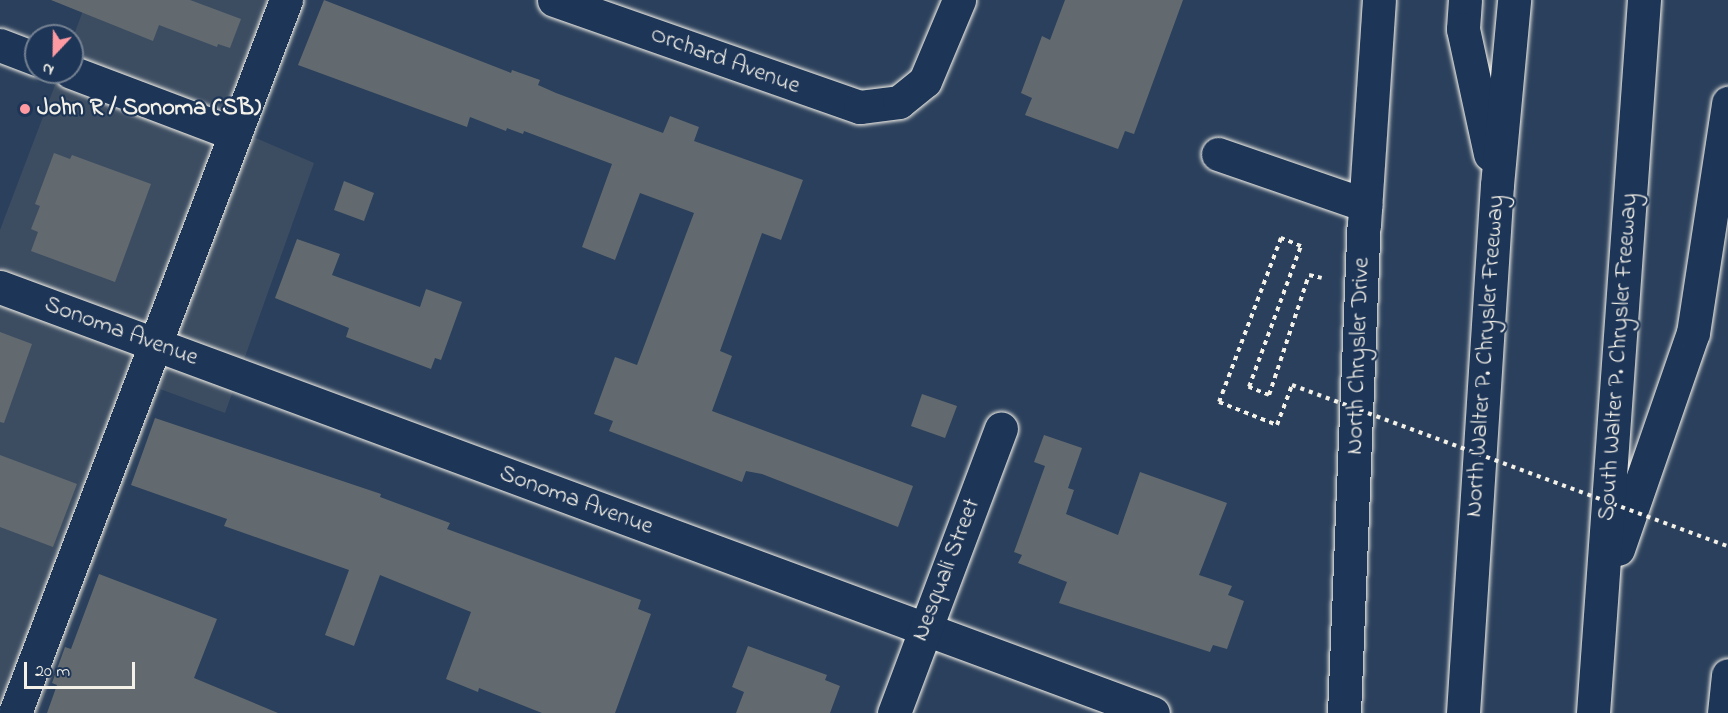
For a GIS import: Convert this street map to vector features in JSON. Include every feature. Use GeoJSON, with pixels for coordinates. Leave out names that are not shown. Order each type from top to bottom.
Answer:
{"type":"FeatureCollection","features":[{"type":"Feature","properties":{"kind":"main road"},"geometry":{"type":"LineString","coordinates":[[15,713],[286,0]]}},
{"type":"Feature","properties":{"kind":"main road","name":"Orchard Avenue"},"geometry":{"type":"LineString","coordinates":[[554,0],[838,102],[860,107],[898,102],[925,81],[959,0]]}},
{"type":"Feature","properties":{"kind":"main road","name":"North Chrysler Drive"},"geometry":{"type":"LineString","coordinates":[[1344,713],[1365,205],[1379,0]]}},
{"type":"Feature","properties":{"kind":"main road"},"geometry":{"type":"LineString","coordinates":[[1465,0],[1463,29],[1497,185]]}},
{"type":"Feature","properties":{"kind":"main road","name":"North Walter P. Chrysler Freeway"},"geometry":{"type":"LineString","coordinates":[[1462,713],[1497,185],[1514,0]]}},
{"type":"Feature","properties":{"kind":"main road","name":"South Walter P. Chrysler Freeway"},"geometry":{"type":"LineString","coordinates":[[1593,713],[1604,590],[1644,0]]}},
{"type":"Feature","properties":{"kind":"main road"},"geometry":{"type":"LineString","coordinates":[[0,45],[24,54]]}},
{"type":"Feature","properties":{"kind":"main road"},"geometry":{"type":"LineString","coordinates":[[84,77],[235,135]]}},
{"type":"Feature","properties":{"kind":"main road"},"geometry":{"type":"LineString","coordinates":[[1604,590],[1693,333],[1728,104]]}},
{"type":"Feature","properties":{"kind":"main road"},"geometry":{"type":"LineString","coordinates":[[1218,154],[1365,205]]}},
{"type":"Feature","properties":{"kind":"main road","name":"Sonoma Avenue"},"geometry":{"type":"LineString","coordinates":[[0,287],[1153,713]]}},
{"type":"Feature","properties":{"kind":"main road","name":"Nesquali Street"},"geometry":{"type":"LineString","coordinates":[[894,713],[1001,428]]}},
{"type":"Feature","properties":{"kind":"main road"},"geometry":{"type":"LineString","coordinates":[[1724,713],[1728,675]]}},
{"type":"Feature","properties":{"kind":"path"},"geometry":{"type":"LineString","coordinates":[[1322,278],[1309,274],[1269,395],[1249,387],[1301,246],[1281,238],[1219,402],[1277,425],[1292,385],[1728,546]]}},
{"type":"Feature","properties":{"kind":"shaded area"},"geometry":{"type":"Polygon","coordinates":[[[87,0],[303,0],[251,136],[314,163],[225,413],[160,389],[38,713],[0,713],[0,230],[55,84],[84,84],[84,24],[78,24],[87,0]]]}},
{"type":"Feature","properties":{"kind":"building"},"geometry":{"type":"Polygon","coordinates":[[[51,0],[190,0],[241,19],[230,48],[218,44],[217,47],[159,25],[153,41],[51,0]]]}},
{"type":"Feature","properties":{"kind":"building"},"geometry":{"type":"Polygon","coordinates":[[[324,0],[511,73],[512,70],[540,80],[538,85],[556,93],[663,133],[670,116],[699,127],[694,141],[803,180],[781,240],[762,233],[720,351],[732,356],[712,411],[913,486],[898,527],[762,474],[746,471],[742,482],[609,431],[613,421],[594,414],[615,357],[637,365],[694,213],[640,193],[615,260],[582,247],[612,164],[524,131],[523,134],[507,128],[506,131],[470,117],[467,127],[298,65],[324,0]]]}},
{"type":"Feature","properties":{"kind":"building"},"geometry":{"type":"Polygon","coordinates":[[[1065,0],[1183,0],[1134,134],[1125,131],[1118,149],[1025,115],[1032,98],[1021,93],[1042,36],[1050,40],[1065,0]]]}},
{"type":"Feature","properties":{"kind":"building"},"geometry":{"type":"Polygon","coordinates":[[[54,153],[70,159],[72,155],[151,184],[115,282],[31,251],[38,232],[31,229],[40,206],[35,204],[54,153]]]}},
{"type":"Feature","properties":{"kind":"building"},"geometry":{"type":"Polygon","coordinates":[[[344,181],[374,193],[364,221],[334,210],[344,181]]]}},
{"type":"Feature","properties":{"kind":"building"},"geometry":{"type":"Polygon","coordinates":[[[297,239],[340,254],[332,275],[420,307],[426,289],[462,302],[441,360],[435,358],[431,369],[346,337],[349,328],[275,298],[297,239]]]}},
{"type":"Feature","properties":{"kind":"building"},"geometry":{"type":"Polygon","coordinates":[[[0,332],[32,344],[4,423],[0,422],[0,332]]]}},
{"type":"Feature","properties":{"kind":"building"},"geometry":{"type":"Polygon","coordinates":[[[922,394],[957,406],[945,438],[911,426],[922,394]]]}},
{"type":"Feature","properties":{"kind":"building"},"geometry":{"type":"Polygon","coordinates":[[[155,418],[381,494],[380,497],[450,523],[447,529],[641,600],[638,609],[651,614],[615,713],[542,713],[479,688],[478,692],[446,679],[471,612],[380,575],[354,646],[325,635],[349,570],[224,526],[227,519],[131,485],[155,418]]]}},
{"type":"Feature","properties":{"kind":"building"},"geometry":{"type":"Polygon","coordinates":[[[1044,435],[1082,448],[1068,488],[1074,490],[1066,514],[1118,535],[1140,472],[1227,503],[1199,575],[1232,586],[1228,595],[1244,601],[1227,649],[1213,645],[1210,652],[1059,603],[1067,582],[1018,563],[1022,555],[1014,552],[1045,466],[1034,462],[1044,435]]]}},
{"type":"Feature","properties":{"kind":"building"},"geometry":{"type":"Polygon","coordinates":[[[0,455],[77,484],[53,547],[0,527],[0,455]]]}},
{"type":"Feature","properties":{"kind":"building"},"geometry":{"type":"Polygon","coordinates":[[[99,574],[217,619],[194,678],[278,713],[47,713],[57,685],[52,683],[65,647],[71,649],[99,574]]]}},
{"type":"Feature","properties":{"kind":"building"},"geometry":{"type":"Polygon","coordinates":[[[748,646],[827,675],[825,680],[840,686],[830,713],[736,713],[744,692],[732,687],[748,646]]]}},
{"type":"Feature","properties":{"kind":"place","name":"John R / Sonoma (SB)"},"geometry":{"type":"Point","coordinates":[25,109]}}]}
